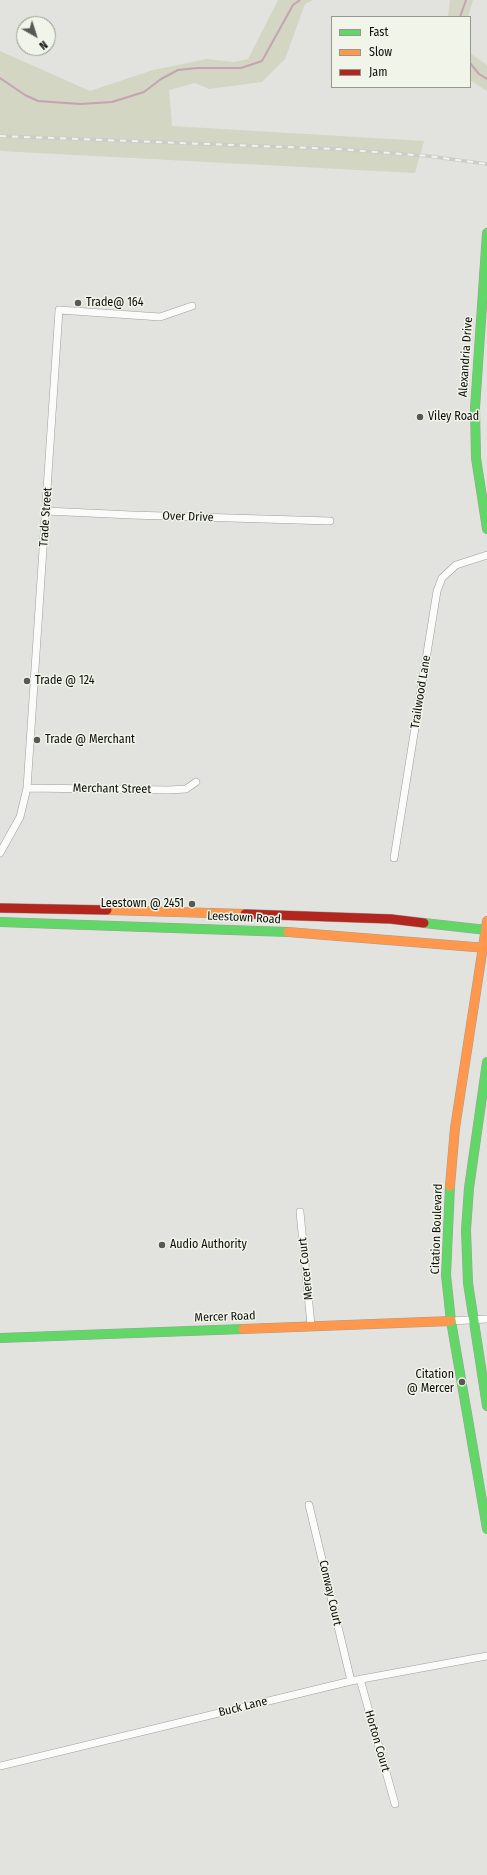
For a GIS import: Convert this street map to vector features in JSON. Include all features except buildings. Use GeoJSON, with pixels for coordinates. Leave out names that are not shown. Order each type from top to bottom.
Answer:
{"type":"FeatureCollection","features":[{"type":"Feature","properties":{"kind":"main road","name":"Alexandria Drive"},"geometry":{"type":"LineString","coordinates":[[487,233],[476,368],[475,408],[476,458],[487,529]]}},
{"type":"Feature","properties":{"kind":"main road","name":"Leestown Road"},"geometry":{"type":"LineString","coordinates":[[0,908],[259,914],[391,919],[487,927]]}},
{"type":"Feature","properties":{"kind":"main road","name":"Leestown Road"},"geometry":{"type":"LineString","coordinates":[[0,922],[208,928],[333,935],[484,947]]}},
{"type":"Feature","properties":{"kind":"main road","name":"Citation Boulevard"},"geometry":{"type":"LineString","coordinates":[[487,927],[455,1128],[450,1176],[446,1275],[451,1321],[487,1529]]}},
{"type":"Feature","properties":{"kind":"main road"},"geometry":{"type":"LineString","coordinates":[[487,1062],[468,1188],[466,1230],[468,1283],[487,1406]]}},
{"type":"Feature","properties":{"kind":"main road","name":"Mercer Road"},"geometry":{"type":"LineString","coordinates":[[0,1338],[311,1325],[451,1321]]}},
{"type":"Feature","properties":{"kind":"street","name":"Trade Street"},"geometry":{"type":"LineString","coordinates":[[0,853],[20,817],[27,788],[59,310],[160,317],[192,306]]}},
{"type":"Feature","properties":{"kind":"street","name":"Over Drive"},"geometry":{"type":"LineString","coordinates":[[46,511],[145,516],[330,521]]}},
{"type":"Feature","properties":{"kind":"street","name":"Trailwood Lane"},"geometry":{"type":"LineString","coordinates":[[394,858],[437,591],[442,578],[456,565],[487,555]]}},
{"type":"Feature","properties":{"kind":"street","name":"Merchant Street"},"geometry":{"type":"LineString","coordinates":[[27,788],[169,790],[186,788],[196,782]]}},
{"type":"Feature","properties":{"kind":"street","name":"Mercer Court"},"geometry":{"type":"LineString","coordinates":[[300,1212],[311,1325]]}},
{"type":"Feature","properties":{"kind":"street"},"geometry":{"type":"LineString","coordinates":[[451,1321],[487,1319]]}},
{"type":"Feature","properties":{"kind":"street","name":"Conway Court"},"geometry":{"type":"LineString","coordinates":[[309,1505],[351,1681]]}},
{"type":"Feature","properties":{"kind":"street","name":"Buck Lane"},"geometry":{"type":"LineString","coordinates":[[0,1766],[351,1681],[487,1656]]}},
{"type":"Feature","properties":{"kind":"street","name":"Horton Court"},"geometry":{"type":"LineString","coordinates":[[360,1679],[395,1804]]}},
{"type":"Feature","properties":{"kind":"green space"},"geometry":{"type":"Polygon","coordinates":[[[278,0],[313,0],[305,4],[285,59],[262,82],[209,89],[195,83],[169,90],[172,126],[424,141],[415,173],[0,151],[0,51],[90,91],[153,70],[207,59],[234,62],[248,59],[278,0]]]}},
{"type":"Feature","properties":{"kind":"green space"},"geometry":{"type":"Polygon","coordinates":[[[450,0],[473,0],[468,16],[448,16],[450,0]]]}},
{"type":"Feature","properties":{"kind":"green space"},"geometry":{"type":"Polygon","coordinates":[[[471,54],[487,65],[487,91],[471,81],[471,54]]]}},
{"type":"Feature","properties":{"kind":"waterway"},"geometry":{"type":"LineString","coordinates":[[0,78],[25,95],[38,101],[80,104],[112,102],[144,92],[161,79],[178,70],[197,68],[241,68],[262,61],[293,5],[300,0]]}},
{"type":"Feature","properties":{"kind":"waterway"},"geometry":{"type":"LineString","coordinates":[[460,16],[466,0]]}},
{"type":"Feature","properties":{"kind":"waterway"},"geometry":{"type":"LineString","coordinates":[[471,64],[479,74],[487,79]]}},
{"type":"Feature","properties":{"kind":"railway"},"geometry":{"type":"LineString","coordinates":[[0,136],[337,149],[428,156],[487,164]]}},
{"type":"Feature","properties":{"kind":"traffic: fast"},"geometry":{"type":"LineString","coordinates":[[487,233],[475,408],[476,458],[487,529]]}},
{"type":"Feature","properties":{"kind":"traffic: fast"},"geometry":{"type":"LineString","coordinates":[[0,922],[288,932]]}},
{"type":"Feature","properties":{"kind":"traffic: fast"},"geometry":{"type":"LineString","coordinates":[[424,923],[487,930]]}},
{"type":"Feature","properties":{"kind":"traffic: fast"},"geometry":{"type":"LineString","coordinates":[[487,1062],[469,1188],[466,1230],[468,1283],[487,1406]]}},
{"type":"Feature","properties":{"kind":"traffic: fast"},"geometry":{"type":"LineString","coordinates":[[450,1186],[446,1275],[451,1321],[487,1529]]}},
{"type":"Feature","properties":{"kind":"traffic: fast"},"geometry":{"type":"LineString","coordinates":[[0,1338],[243,1329]]}},
{"type":"Feature","properties":{"kind":"traffic: slow"},"geometry":{"type":"LineString","coordinates":[[107,910],[245,914]]}},
{"type":"Feature","properties":{"kind":"traffic: slow"},"geometry":{"type":"LineString","coordinates":[[450,1186],[455,1128],[487,921]]}},
{"type":"Feature","properties":{"kind":"traffic: slow"},"geometry":{"type":"LineString","coordinates":[[288,932],[487,948]]}},
{"type":"Feature","properties":{"kind":"traffic: slow"},"geometry":{"type":"LineString","coordinates":[[243,1329],[451,1321]]}},
{"type":"Feature","properties":{"kind":"traffic: jam"},"geometry":{"type":"LineString","coordinates":[[0,908],[107,910]]}},
{"type":"Feature","properties":{"kind":"traffic: jam"},"geometry":{"type":"LineString","coordinates":[[245,914],[391,919],[424,923]]}},
{"type":"Feature","properties":{"kind":"place","name":"Trade@ 164"},"geometry":{"type":"Point","coordinates":[78,303]}},
{"type":"Feature","properties":{"kind":"place","name":"Viley Road"},"geometry":{"type":"Point","coordinates":[420,417]}},
{"type":"Feature","properties":{"kind":"place","name":"Trade @ 124"},"geometry":{"type":"Point","coordinates":[27,681]}},
{"type":"Feature","properties":{"kind":"place","name":"Trade @ Merchant"},"geometry":{"type":"Point","coordinates":[37,740]}},
{"type":"Feature","properties":{"kind":"place","name":"Leestown @ 2451"},"geometry":{"type":"Point","coordinates":[192,904]}},
{"type":"Feature","properties":{"kind":"place","name":"Audio Authority"},"geometry":{"type":"Point","coordinates":[162,1245]}},
{"type":"Feature","properties":{"kind":"place","name":"Citation @ Mercer"},"geometry":{"type":"Point","coordinates":[462,1382]}}]}
